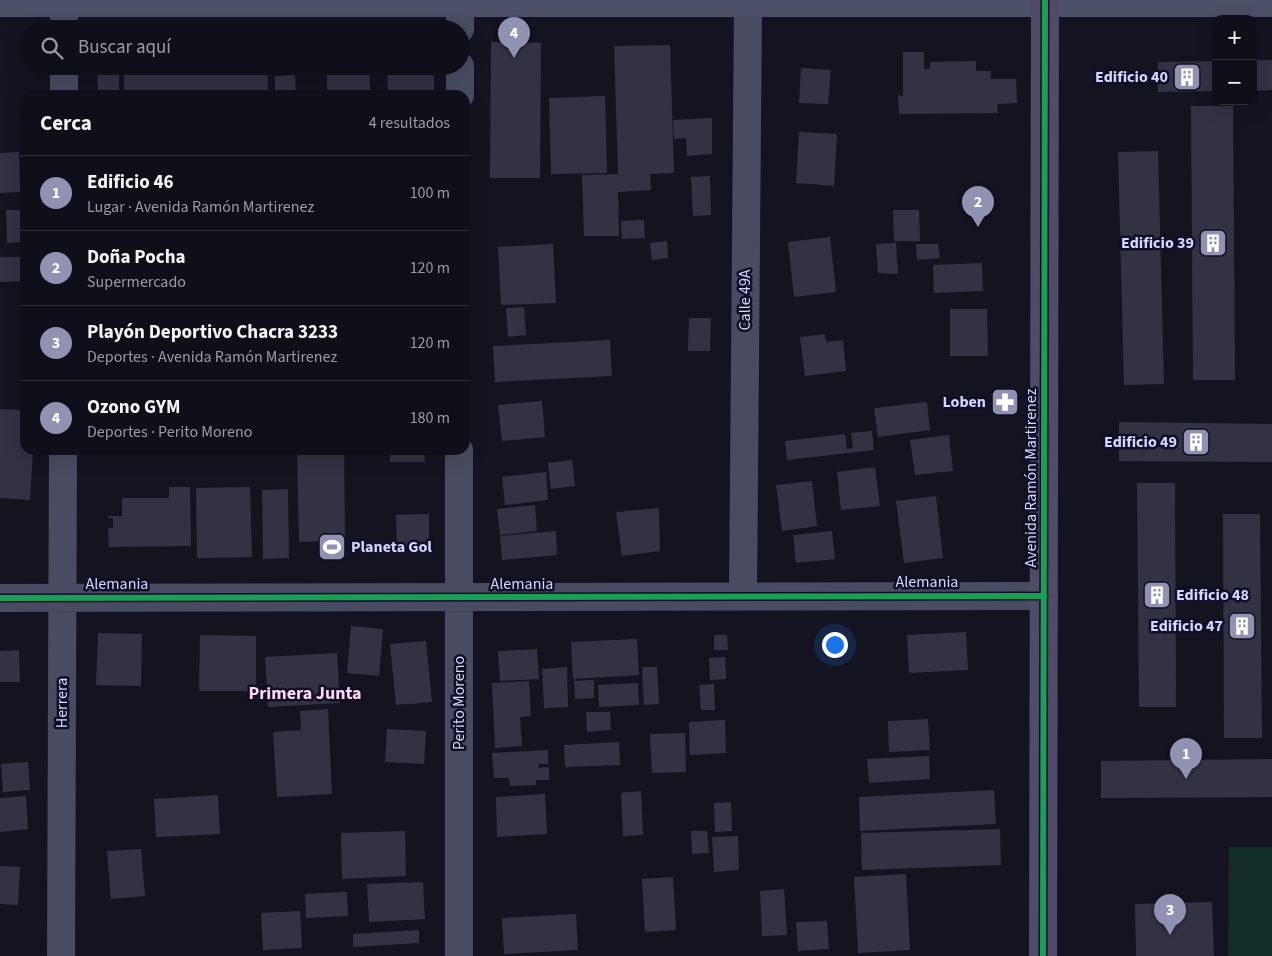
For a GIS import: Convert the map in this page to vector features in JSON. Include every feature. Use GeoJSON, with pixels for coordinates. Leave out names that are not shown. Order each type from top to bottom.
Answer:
{"type":"FeatureCollection","features":[{"type":"Feature","properties":{"kind":"main road"},"geometry":{"type":"LineString","coordinates":[[0,3],[64,16],[460,16],[748,2],[1272,3]]}},
{"type":"Feature","properties":{"kind":"main road","name":"Avenida Ramón Martirenez"},"geometry":{"type":"LineString","coordinates":[[1043,956],[1046,2]]}},
{"type":"Feature","properties":{"kind":"street","name":"Calle 49A"},"geometry":{"type":"LineString","coordinates":[[743,596],[748,2]]}},
{"type":"Feature","properties":{"kind":"street"},"geometry":{"type":"LineString","coordinates":[[64,75],[64,90]]}},
{"type":"Feature","properties":{"kind":"street"},"geometry":{"type":"LineString","coordinates":[[460,75],[460,90]]}},
{"type":"Feature","properties":{"kind":"street","name":"Herrera"},"geometry":{"type":"LineString","coordinates":[[61,956],[63,455]]}},
{"type":"Feature","properties":{"kind":"street","name":"Perito Moreno"},"geometry":{"type":"LineString","coordinates":[[459,455],[459,956]]}},
{"type":"Feature","properties":{"kind":"street","name":"Alemania"},"geometry":{"type":"LineString","coordinates":[[0,598],[1044,596]]}},
{"type":"Feature","properties":{"kind":"green space"},"geometry":{"type":"Polygon","coordinates":[[[1229,847],[1272,847],[1272,956],[1228,956],[1229,847]]]}},
{"type":"Feature","properties":{"kind":"building"},"geometry":{"type":"Polygon","coordinates":[[[491,42],[541,43],[540,178],[490,178],[491,42]]]}},
{"type":"Feature","properties":{"kind":"building"},"geometry":{"type":"Polygon","coordinates":[[[670,45],[674,173],[650,174],[651,190],[618,192],[619,236],[584,236],[582,175],[618,174],[614,46],[670,45]]]}},
{"type":"Feature","properties":{"kind":"building"},"geometry":{"type":"Polygon","coordinates":[[[903,52],[924,52],[924,69],[930,69],[930,62],[976,61],[976,71],[991,71],[991,79],[1016,79],[1017,103],[997,104],[998,113],[899,114],[898,95],[903,96],[903,52]]]}},
{"type":"Feature","properties":{"kind":"building"},"geometry":{"type":"Polygon","coordinates":[[[1257,60],[1272,60],[1272,90],[1257,91],[1257,60]]]}},
{"type":"Feature","properties":{"kind":"building","name":"Edificio 40"},"geometry":{"type":"Polygon","coordinates":[[[1212,61],[1212,91],[1158,92],[1158,62],[1212,61]]]}},
{"type":"Feature","properties":{"kind":"building"},"geometry":{"type":"Polygon","coordinates":[[[801,68],[831,70],[828,104],[799,103],[801,68]]]}},
{"type":"Feature","properties":{"kind":"building"},"geometry":{"type":"Polygon","coordinates":[[[97,75],[119,75],[119,90],[98,90],[97,75]]]}},
{"type":"Feature","properties":{"kind":"building"},"geometry":{"type":"Polygon","coordinates":[[[124,75],[267,75],[268,90],[124,90],[124,75]]]}},
{"type":"Feature","properties":{"kind":"building"},"geometry":{"type":"Polygon","coordinates":[[[295,75],[296,90],[275,90],[275,76],[295,75]]]}},
{"type":"Feature","properties":{"kind":"building"},"geometry":{"type":"Polygon","coordinates":[[[327,75],[369,75],[370,90],[327,90],[327,75]]]}},
{"type":"Feature","properties":{"kind":"building"},"geometry":{"type":"Polygon","coordinates":[[[387,75],[434,75],[434,90],[388,90],[387,75]]]}},
{"type":"Feature","properties":{"kind":"building"},"geometry":{"type":"Polygon","coordinates":[[[605,96],[607,173],[551,174],[549,98],[605,96]]]}},
{"type":"Feature","properties":{"kind":"building","name":"Edificio 39"},"geometry":{"type":"Polygon","coordinates":[[[1191,106],[1233,106],[1235,380],[1193,380],[1191,106]]]}},
{"type":"Feature","properties":{"kind":"building"},"geometry":{"type":"Polygon","coordinates":[[[712,118],[712,154],[687,156],[686,138],[674,139],[673,120],[712,118]]]}},
{"type":"Feature","properties":{"kind":"building"},"geometry":{"type":"Polygon","coordinates":[[[799,132],[837,134],[834,186],[796,183],[799,132]]]}},
{"type":"Feature","properties":{"kind":"building"},"geometry":{"type":"Polygon","coordinates":[[[1158,151],[1164,384],[1124,385],[1118,152],[1158,151]]]}},
{"type":"Feature","properties":{"kind":"building"},"geometry":{"type":"Polygon","coordinates":[[[19,152],[20,192],[0,193],[0,153],[19,152]]]}},
{"type":"Feature","properties":{"kind":"building"},"geometry":{"type":"Polygon","coordinates":[[[710,176],[711,215],[693,216],[691,177],[710,176]]]}},
{"type":"Feature","properties":{"kind":"building"},"geometry":{"type":"Polygon","coordinates":[[[6,210],[20,210],[20,242],[7,243],[6,210]]]}},
{"type":"Feature","properties":{"kind":"building"},"geometry":{"type":"Polygon","coordinates":[[[893,210],[919,210],[920,241],[894,241],[893,210]]]}},
{"type":"Feature","properties":{"kind":"building"},"geometry":{"type":"Polygon","coordinates":[[[644,220],[645,238],[622,239],[621,221],[644,220]]]}},
{"type":"Feature","properties":{"kind":"building"},"geometry":{"type":"Polygon","coordinates":[[[830,237],[836,292],[794,297],[788,242],[830,237]]]}},
{"type":"Feature","properties":{"kind":"building"},"geometry":{"type":"Polygon","coordinates":[[[667,241],[668,258],[652,260],[650,243],[667,241]]]}},
{"type":"Feature","properties":{"kind":"building"},"geometry":{"type":"Polygon","coordinates":[[[896,243],[898,274],[878,273],[876,244],[896,243]]]}},
{"type":"Feature","properties":{"kind":"building"},"geometry":{"type":"Polygon","coordinates":[[[553,244],[556,303],[501,305],[498,247],[553,244]]]}},
{"type":"Feature","properties":{"kind":"building"},"geometry":{"type":"Polygon","coordinates":[[[916,244],[938,244],[940,258],[917,260],[916,244]]]}},
{"type":"Feature","properties":{"kind":"building"},"geometry":{"type":"Polygon","coordinates":[[[0,257],[20,257],[20,281],[0,282],[0,257]]]}},
{"type":"Feature","properties":{"kind":"building"},"geometry":{"type":"Polygon","coordinates":[[[982,263],[983,291],[934,293],[933,265],[982,263]]]}},
{"type":"Feature","properties":{"kind":"building"},"geometry":{"type":"Polygon","coordinates":[[[524,307],[526,335],[508,337],[506,308],[524,307]]]}},
{"type":"Feature","properties":{"kind":"building"},"geometry":{"type":"Polygon","coordinates":[[[950,309],[987,309],[988,356],[950,356],[950,309]]]}},
{"type":"Feature","properties":{"kind":"building"},"geometry":{"type":"Polygon","coordinates":[[[689,318],[711,318],[710,351],[688,351],[689,318]]]}},
{"type":"Feature","properties":{"kind":"building"},"geometry":{"type":"Polygon","coordinates":[[[825,334],[826,342],[843,340],[846,371],[805,376],[800,337],[825,334]]]}},
{"type":"Feature","properties":{"kind":"building"},"geometry":{"type":"Polygon","coordinates":[[[610,340],[612,376],[495,382],[493,346],[610,340]]]}},
{"type":"Feature","properties":{"kind":"building"},"geometry":{"type":"Polygon","coordinates":[[[542,401],[545,437],[502,441],[498,405],[542,401]]]}},
{"type":"Feature","properties":{"kind":"building"},"geometry":{"type":"Polygon","coordinates":[[[927,402],[930,430],[878,437],[874,408],[927,402]]]}},
{"type":"Feature","properties":{"kind":"building"},"geometry":{"type":"Polygon","coordinates":[[[0,409],[20,410],[20,455],[33,455],[30,500],[0,498],[0,409]]]}},
{"type":"Feature","properties":{"kind":"building","name":"Edificio 49"},"geometry":{"type":"Polygon","coordinates":[[[1119,422],[1272,424],[1272,462],[1119,461],[1119,422]]]}},
{"type":"Feature","properties":{"kind":"building"},"geometry":{"type":"Polygon","coordinates":[[[872,431],[874,450],[787,460],[785,441],[845,434],[847,449],[853,448],[851,433],[872,431]]]}},
{"type":"Feature","properties":{"kind":"building"},"geometry":{"type":"Polygon","coordinates":[[[949,435],[953,471],[915,475],[910,440],[949,435]]]}},
{"type":"Feature","properties":{"kind":"building"},"geometry":{"type":"Polygon","coordinates":[[[297,455],[344,455],[345,541],[299,542],[297,455]]]}},
{"type":"Feature","properties":{"kind":"building"},"geometry":{"type":"Polygon","coordinates":[[[390,455],[424,455],[425,462],[390,462],[390,455]]]}},
{"type":"Feature","properties":{"kind":"building"},"geometry":{"type":"Polygon","coordinates":[[[572,460],[575,486],[551,489],[548,463],[572,460]]]}},
{"type":"Feature","properties":{"kind":"building"},"geometry":{"type":"Polygon","coordinates":[[[875,467],[880,506],[841,510],[837,472],[875,467]]]}},
{"type":"Feature","properties":{"kind":"building"},"geometry":{"type":"Polygon","coordinates":[[[546,472],[548,500],[505,505],[502,477],[546,472]]]}},
{"type":"Feature","properties":{"kind":"building"},"geometry":{"type":"Polygon","coordinates":[[[812,481],[817,526],[782,531],[776,485],[812,481]]]}},
{"type":"Feature","properties":{"kind":"building","name":"Edificio 48"},"geometry":{"type":"Polygon","coordinates":[[[1137,483],[1175,483],[1176,707],[1139,707],[1137,483]]]}},
{"type":"Feature","properties":{"kind":"building"},"geometry":{"type":"Polygon","coordinates":[[[169,487],[190,487],[191,546],[109,547],[108,528],[113,528],[113,518],[108,518],[108,516],[122,516],[122,498],[169,498],[169,487]]]}},
{"type":"Feature","properties":{"kind":"building"},"geometry":{"type":"Polygon","coordinates":[[[250,487],[252,557],[197,558],[196,488],[250,487]]]}},
{"type":"Feature","properties":{"kind":"building"},"geometry":{"type":"Polygon","coordinates":[[[288,489],[289,558],[263,559],[262,490],[288,489]]]}},
{"type":"Feature","properties":{"kind":"building"},"geometry":{"type":"Polygon","coordinates":[[[936,496],[943,558],[904,563],[896,501],[936,496]]]}},
{"type":"Feature","properties":{"kind":"building"},"geometry":{"type":"Polygon","coordinates":[[[535,505],[537,531],[500,535],[497,509],[535,505]]]}},
{"type":"Feature","properties":{"kind":"building"},"geometry":{"type":"Polygon","coordinates":[[[659,508],[660,551],[622,556],[616,512],[659,508]]]}},
{"type":"Feature","properties":{"kind":"building"},"geometry":{"type":"Polygon","coordinates":[[[429,514],[429,545],[397,545],[396,515],[429,514]]]}},
{"type":"Feature","properties":{"kind":"building","name":"Edificio 47"},"geometry":{"type":"Polygon","coordinates":[[[1223,514],[1260,514],[1262,738],[1224,738],[1223,514]]]}},
{"type":"Feature","properties":{"kind":"building"},"geometry":{"type":"Polygon","coordinates":[[[556,531],[557,555],[502,560],[500,536],[556,531]]]}},
{"type":"Feature","properties":{"kind":"building"},"geometry":{"type":"Polygon","coordinates":[[[832,531],[835,559],[796,563],[793,535],[832,531]]]}},
{"type":"Feature","properties":{"kind":"building"},"geometry":{"type":"Polygon","coordinates":[[[351,626],[383,629],[379,676],[347,673],[351,626]]]}},
{"type":"Feature","properties":{"kind":"building"},"geometry":{"type":"Polygon","coordinates":[[[966,632],[968,670],[909,673],[907,635],[966,632]]]}},
{"type":"Feature","properties":{"kind":"building"},"geometry":{"type":"Polygon","coordinates":[[[98,633],[142,634],[141,686],[96,685],[98,633]]]}},
{"type":"Feature","properties":{"kind":"building"},"geometry":{"type":"Polygon","coordinates":[[[200,635],[256,636],[256,691],[199,691],[200,635]]]}},
{"type":"Feature","properties":{"kind":"building"},"geometry":{"type":"Polygon","coordinates":[[[714,635],[727,635],[728,650],[714,650],[714,635]]]}},
{"type":"Feature","properties":{"kind":"building"},"geometry":{"type":"Polygon","coordinates":[[[637,639],[639,675],[573,679],[571,642],[637,639]]]}},
{"type":"Feature","properties":{"kind":"building"},"geometry":{"type":"Polygon","coordinates":[[[426,641],[432,702],[396,705],[390,644],[426,641]]]}},
{"type":"Feature","properties":{"kind":"building"},"geometry":{"type":"Polygon","coordinates":[[[537,649],[539,679],[500,681],[498,651],[537,649]]]}},
{"type":"Feature","properties":{"kind":"building"},"geometry":{"type":"Polygon","coordinates":[[[19,650],[20,682],[0,682],[0,651],[19,650]]]}},
{"type":"Feature","properties":{"kind":"building"},"geometry":{"type":"Polygon","coordinates":[[[337,653],[340,703],[268,707],[265,657],[337,653]]]}},
{"type":"Feature","properties":{"kind":"building"},"geometry":{"type":"Polygon","coordinates":[[[725,657],[726,679],[710,680],[709,658],[725,657]]]}},
{"type":"Feature","properties":{"kind":"building"},"geometry":{"type":"Polygon","coordinates":[[[567,667],[568,707],[544,708],[542,669],[567,667]]]}},
{"type":"Feature","properties":{"kind":"building"},"geometry":{"type":"Polygon","coordinates":[[[642,667],[657,667],[659,704],[644,705],[642,667]]]}},
{"type":"Feature","properties":{"kind":"building"},"geometry":{"type":"Polygon","coordinates":[[[594,680],[594,698],[575,699],[574,681],[594,680]]]}},
{"type":"Feature","properties":{"kind":"building"},"geometry":{"type":"Polygon","coordinates":[[[529,681],[531,716],[520,717],[522,746],[495,748],[492,683],[529,681]]]}},
{"type":"Feature","properties":{"kind":"building"},"geometry":{"type":"Polygon","coordinates":[[[638,683],[639,705],[599,707],[598,685],[638,683]]]}},
{"type":"Feature","properties":{"kind":"building"},"geometry":{"type":"Polygon","coordinates":[[[714,684],[715,710],[701,710],[699,685],[714,684]]]}},
{"type":"Feature","properties":{"kind":"building"},"geometry":{"type":"Polygon","coordinates":[[[328,709],[332,794],[277,797],[273,732],[301,730],[300,711],[328,709]]]}},
{"type":"Feature","properties":{"kind":"building"},"geometry":{"type":"Polygon","coordinates":[[[586,712],[610,712],[611,730],[587,732],[586,712]]]}},
{"type":"Feature","properties":{"kind":"building"},"geometry":{"type":"Polygon","coordinates":[[[928,719],[930,750],[889,752],[888,721],[928,719]]]}},
{"type":"Feature","properties":{"kind":"building"},"geometry":{"type":"Polygon","coordinates":[[[725,720],[726,753],[690,755],[689,722],[725,720]]]}},
{"type":"Feature","properties":{"kind":"building"},"geometry":{"type":"Polygon","coordinates":[[[387,729],[426,731],[424,764],[385,762],[387,729]]]}},
{"type":"Feature","properties":{"kind":"building"},"geometry":{"type":"Polygon","coordinates":[[[685,733],[686,772],[652,773],[650,734],[685,733]]]}},
{"type":"Feature","properties":{"kind":"building"},"geometry":{"type":"Polygon","coordinates":[[[619,742],[620,765],[565,767],[564,745],[619,742]]]}},
{"type":"Feature","properties":{"kind":"building"},"geometry":{"type":"Polygon","coordinates":[[[548,750],[548,764],[538,764],[539,768],[549,767],[549,780],[536,780],[536,785],[510,786],[509,778],[494,778],[492,753],[548,750]]]}},
{"type":"Feature","properties":{"kind":"building"},"geometry":{"type":"Polygon","coordinates":[[[929,756],[930,779],[869,783],[867,759],[929,756]]]}},
{"type":"Feature","properties":{"kind":"building"},"geometry":{"type":"Polygon","coordinates":[[[1272,759],[1272,797],[1101,798],[1101,761],[1272,759]]]}},
{"type":"Feature","properties":{"kind":"building"},"geometry":{"type":"Polygon","coordinates":[[[28,762],[30,790],[3,792],[1,764],[28,762]]]}},
{"type":"Feature","properties":{"kind":"building"},"geometry":{"type":"Polygon","coordinates":[[[994,790],[996,824],[860,831],[859,797],[994,790]]]}},
{"type":"Feature","properties":{"kind":"building"},"geometry":{"type":"Polygon","coordinates":[[[641,791],[643,835],[623,836],[621,793],[641,791]]]}},
{"type":"Feature","properties":{"kind":"building"},"geometry":{"type":"Polygon","coordinates":[[[545,794],[547,834],[497,837],[496,797],[545,794]]]}},
{"type":"Feature","properties":{"kind":"building"},"geometry":{"type":"Polygon","coordinates":[[[218,795],[220,834],[156,837],[154,799],[218,795]]]}},
{"type":"Feature","properties":{"kind":"building"},"geometry":{"type":"Polygon","coordinates":[[[26,796],[28,829],[0,832],[0,798],[26,796]]]}},
{"type":"Feature","properties":{"kind":"building"},"geometry":{"type":"Polygon","coordinates":[[[731,802],[732,831],[715,832],[714,803],[731,802]]]}},
{"type":"Feature","properties":{"kind":"building"},"geometry":{"type":"Polygon","coordinates":[[[1000,829],[1001,865],[862,870],[861,833],[1000,829]]]}},
{"type":"Feature","properties":{"kind":"building"},"geometry":{"type":"Polygon","coordinates":[[[405,831],[406,876],[342,879],[341,833],[405,831]]]}},
{"type":"Feature","properties":{"kind":"building"},"geometry":{"type":"Polygon","coordinates":[[[691,831],[707,831],[709,853],[692,854],[691,831]]]}},
{"type":"Feature","properties":{"kind":"building"},"geometry":{"type":"Polygon","coordinates":[[[738,836],[739,870],[714,872],[712,837],[738,836]]]}},
{"type":"Feature","properties":{"kind":"building"},"geometry":{"type":"Polygon","coordinates":[[[141,849],[145,896],[111,899],[107,851],[141,849]]]}},
{"type":"Feature","properties":{"kind":"building"},"geometry":{"type":"Polygon","coordinates":[[[0,866],[20,867],[18,905],[0,904],[0,866]]]}},
{"type":"Feature","properties":{"kind":"building"},"geometry":{"type":"Polygon","coordinates":[[[906,874],[910,950],[858,953],[854,877],[906,874]]]}},
{"type":"Feature","properties":{"kind":"building"},"geometry":{"type":"Polygon","coordinates":[[[673,877],[676,930],[645,932],[642,879],[673,877]]]}},
{"type":"Feature","properties":{"kind":"building"},"geometry":{"type":"Polygon","coordinates":[[[423,882],[425,919],[369,922],[367,884],[423,882]]]}},
{"type":"Feature","properties":{"kind":"building"},"geometry":{"type":"Polygon","coordinates":[[[784,889],[787,935],[762,936],[760,891],[784,889]]]}},
{"type":"Feature","properties":{"kind":"building"},"geometry":{"type":"Polygon","coordinates":[[[347,892],[348,916],[306,918],[305,894],[347,892]]]}},
{"type":"Feature","properties":{"kind":"building"},"geometry":{"type":"Polygon","coordinates":[[[1212,902],[1214,956],[1136,956],[1135,904],[1212,902]]]}},
{"type":"Feature","properties":{"kind":"building"},"geometry":{"type":"Polygon","coordinates":[[[300,911],[302,948],[263,950],[261,913],[300,911]]]}},
{"type":"Feature","properties":{"kind":"building"},"geometry":{"type":"Polygon","coordinates":[[[576,914],[578,950],[504,954],[502,918],[576,914]]]}},
{"type":"Feature","properties":{"kind":"building"},"geometry":{"type":"Polygon","coordinates":[[[827,921],[829,949],[798,951],[796,922],[827,921]]]}},
{"type":"Feature","properties":{"kind":"building"},"geometry":{"type":"Polygon","coordinates":[[[419,930],[419,943],[353,947],[353,934],[419,930]]]}},
{"type":"Feature","properties":{"kind":"cycle path"},"geometry":{"type":"LineString","coordinates":[[1043,956],[1045,0]]}},
{"type":"Feature","properties":{"kind":"cycle path"},"geometry":{"type":"LineString","coordinates":[[0,598],[1044,596]]}},
{"type":"Feature","properties":{"kind":"place","name":"Ozono GYM"},"geometry":{"type":"Point","coordinates":[514,58]}},
{"type":"Feature","properties":{"kind":"place","name":"Edificio 40"},"geometry":{"type":"Point","coordinates":[1187,77]}},
{"type":"Feature","properties":{"kind":"place","name":"Doña Pocha"},"geometry":{"type":"Point","coordinates":[978,227]}},
{"type":"Feature","properties":{"kind":"place","name":"Edificio 39"},"geometry":{"type":"Point","coordinates":[1213,243]}},
{"type":"Feature","properties":{"kind":"place","name":"Loben"},"geometry":{"type":"Point","coordinates":[1005,402]}},
{"type":"Feature","properties":{"kind":"place","name":"Edificio 49"},"geometry":{"type":"Point","coordinates":[1196,442]}},
{"type":"Feature","properties":{"kind":"place","name":"Planeta Gol"},"geometry":{"type":"Point","coordinates":[332,547]}},
{"type":"Feature","properties":{"kind":"place","name":"Edificio 48"},"geometry":{"type":"Point","coordinates":[1157,595]}},
{"type":"Feature","properties":{"kind":"place","name":"Edificio 47"},"geometry":{"type":"Point","coordinates":[1242,626]}},
{"type":"Feature","properties":{"kind":"place","name":"Edificio 46"},"geometry":{"type":"Point","coordinates":[1186,779]}},
{"type":"Feature","properties":{"kind":"place","name":"Playón Deportivo Chacra 3233"},"geometry":{"type":"Point","coordinates":[1170,935]}},
{"type":"Feature","properties":{"kind":"district","name":"Primera Junta"},"geometry":{"type":"Point","coordinates":[305,693]}}]}
